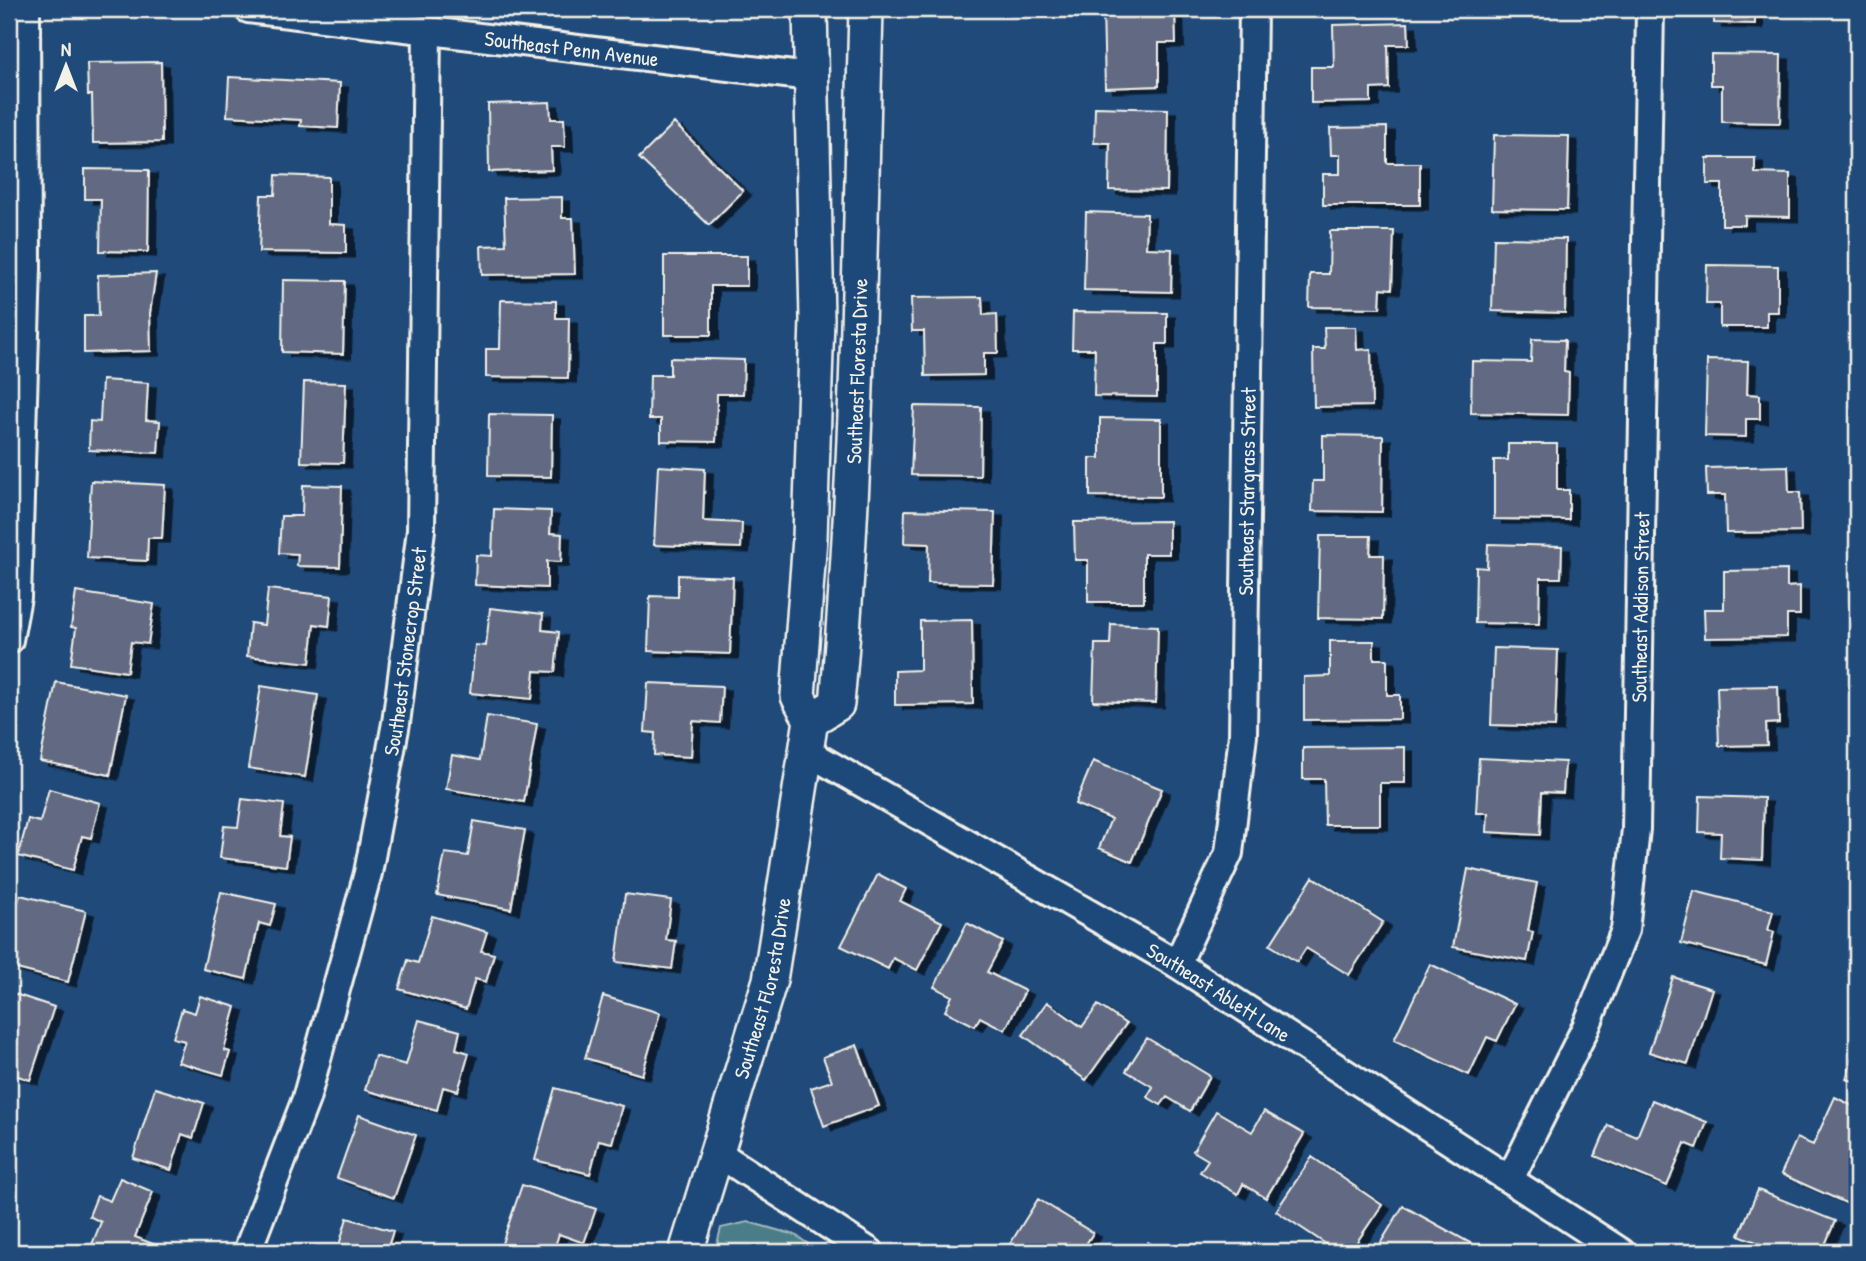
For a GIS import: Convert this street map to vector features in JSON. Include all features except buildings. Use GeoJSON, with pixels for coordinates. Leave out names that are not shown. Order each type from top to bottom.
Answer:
{"type":"FeatureCollection","features":[{"type":"Feature","properties":{"kind":"street"},"geometry":{"type":"LineString","coordinates":[[9,640],[17,597],[27,268],[26,9]]}},
{"type":"Feature","properties":{"kind":"street","name":"Southeast Penn Avenue"},"geometry":{"type":"LineString","coordinates":[[248,9],[810,76]]}},
{"type":"Feature","properties":{"kind":"street","name":"Southeast Floresta Drive"},"geometry":{"type":"LineString","coordinates":[[686,1252],[719,1154],[770,981],[809,735],[798,696],[810,538],[817,318],[810,9]]}},
{"type":"Feature","properties":{"kind":"street","name":"Southeast Floresta Drive"},"geometry":{"type":"LineString","coordinates":[[809,735],[837,704],[848,583],[857,413],[866,9]]}},
{"type":"Feature","properties":{"kind":"street","name":"Southeast Stargrass Street"},"geometry":{"type":"LineString","coordinates":[[1177,964],[1229,853],[1244,735],[1253,9]]}},
{"type":"Feature","properties":{"kind":"street","name":"Southeast Addison Street"},"geometry":{"type":"LineString","coordinates":[[1510,1179],[1587,1027],[1625,930],[1636,829],[1650,9]]}},
{"type":"Feature","properties":{"kind":"street","name":"Southeast Stonecrop Street"},"geometry":{"type":"LineString","coordinates":[[247,1252],[306,1099],[368,873],[396,723],[421,530],[426,31]]}},
{"type":"Feature","properties":{"kind":"street","name":"Southeast Ablett Lane"},"geometry":{"type":"LineString","coordinates":[[809,735],[1177,964],[1621,1252]]}},
{"type":"Feature","properties":{"kind":"street"},"geometry":{"type":"LineString","coordinates":[[719,1154],[870,1252]]}},
{"type":"Feature","properties":{"kind":"green space"},"geometry":{"type":"Polygon","coordinates":[[[748,1222],[795,1235],[820,1252],[715,1252],[721,1228],[748,1222]]]}}]}
